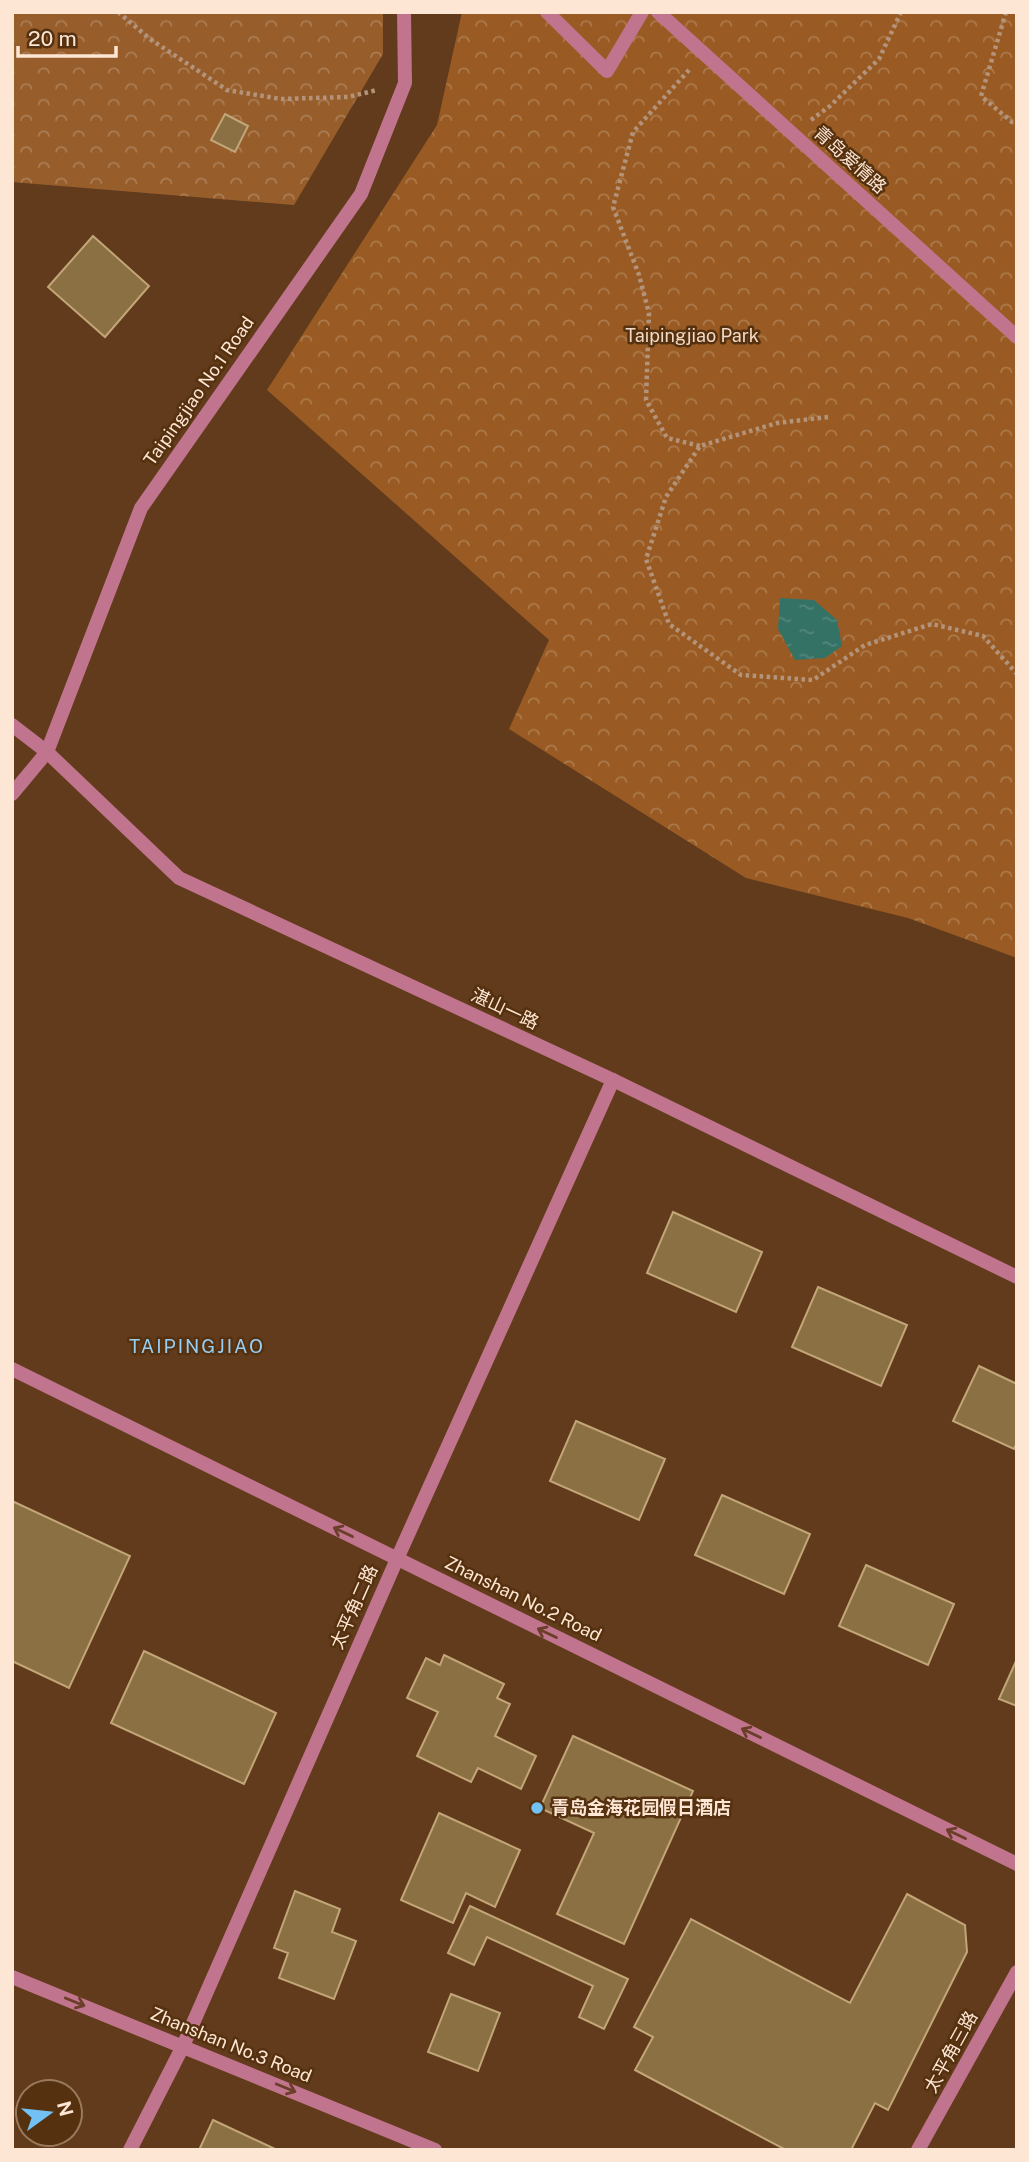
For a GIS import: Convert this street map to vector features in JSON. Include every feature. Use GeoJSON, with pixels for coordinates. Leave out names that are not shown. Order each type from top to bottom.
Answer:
{"type":"FeatureCollection","features":[{"type":"Feature","properties":{"kind":"street","name":"Taipingjiao No.1 Road"},"geometry":{"type":"LineString","coordinates":[[12,794],[47,752],[141,508],[361,194],[405,83],[404,12]]}},
{"type":"Feature","properties":{"kind":"street"},"geometry":{"type":"LineString","coordinates":[[547,12],[607,71],[642,12]]}},
{"type":"Feature","properties":{"kind":"street","name":"青岛爱情路"},"geometry":{"type":"LineString","coordinates":[[658,12],[1017,337]]}},
{"type":"Feature","properties":{"kind":"street","name":"湛山一路"},"geometry":{"type":"LineString","coordinates":[[12,725],[47,752],[179,878],[613,1080],[1017,1277]]}},
{"type":"Feature","properties":{"kind":"street","name":"太平角二路"},"geometry":{"type":"LineString","coordinates":[[130,2150],[183,2046],[397,1559],[613,1080]]}},
{"type":"Feature","properties":{"kind":"street","name":"Zhanshan No.2 Road"},"geometry":{"type":"LineString","coordinates":[[12,1369],[1017,1864]]}},
{"type":"Feature","properties":{"kind":"street","name":"太平角三路"},"geometry":{"type":"LineString","coordinates":[[918,2150],[1017,1972]]}},
{"type":"Feature","properties":{"kind":"street","name":"Zhanshan No.3 Road"},"geometry":{"type":"LineString","coordinates":[[12,1977],[435,2150]]}},
{"type":"Feature","properties":{"kind":"path"},"geometry":{"type":"LineString","coordinates":[[118,12],[150,39],[227,90],[281,99],[348,97],[405,83]]}},
{"type":"Feature","properties":{"kind":"path"},"geometry":{"type":"LineString","coordinates":[[792,134],[830,106],[879,59],[901,12]]}},
{"type":"Feature","properties":{"kind":"path"},"geometry":{"type":"LineString","coordinates":[[1006,12],[981,96],[1012,122],[1017,122]]}},
{"type":"Feature","properties":{"kind":"path"},"geometry":{"type":"LineString","coordinates":[[703,53],[633,132],[613,207],[639,275],[649,313],[646,400],[667,438],[699,446],[777,424],[828,417]]}},
{"type":"Feature","properties":{"kind":"path"},"geometry":{"type":"LineString","coordinates":[[699,446],[666,497],[646,559],[669,624],[741,675],[813,680],[865,645],[932,624],[984,636],[1017,674]]}},
{"type":"Feature","properties":{"kind":"green space"},"geometry":{"type":"Polygon","coordinates":[[[12,12],[383,12],[383,54],[294,205],[12,182],[12,12]]]}},
{"type":"Feature","properties":{"kind":"green space","name":"Taipingjiao Park"},"geometry":{"type":"Polygon","coordinates":[[[462,12],[1017,12],[1017,958],[908,918],[746,878],[509,729],[549,640],[267,390],[437,125],[462,12]]]}},
{"type":"Feature","properties":{"kind":"water"},"geometry":{"type":"Polygon","coordinates":[[[780,598],[814,600],[837,620],[842,646],[825,658],[795,660],[778,629],[780,598]]]}},
{"type":"Feature","properties":{"kind":"building"},"geometry":{"type":"Polygon","coordinates":[[[225,114],[248,126],[235,152],[211,140],[225,114]]]}},
{"type":"Feature","properties":{"kind":"building"},"geometry":{"type":"Polygon","coordinates":[[[93,236],[149,286],[105,337],[48,287],[93,236]]]}},
{"type":"Feature","properties":{"kind":"building"},"geometry":{"type":"Polygon","coordinates":[[[673,1212],[762,1252],[736,1312],[647,1273],[673,1212]]]}},
{"type":"Feature","properties":{"kind":"building"},"geometry":{"type":"Polygon","coordinates":[[[818,1287],[907,1325],[881,1386],[792,1347],[818,1287]]]}},
{"type":"Feature","properties":{"kind":"building"},"geometry":{"type":"Polygon","coordinates":[[[979,1366],[1017,1384],[1017,1443],[1014,1449],[953,1421],[979,1366]]]}},
{"type":"Feature","properties":{"kind":"building"},"geometry":{"type":"Polygon","coordinates":[[[576,1421],[665,1459],[639,1520],[550,1481],[576,1421]]]}},
{"type":"Feature","properties":{"kind":"building"},"geometry":{"type":"Polygon","coordinates":[[[722,1495],[810,1534],[784,1594],[695,1555],[722,1495]]]}},
{"type":"Feature","properties":{"kind":"building"},"geometry":{"type":"Polygon","coordinates":[[[12,1501],[130,1556],[69,1688],[12,1661],[12,1501]]]}},
{"type":"Feature","properties":{"kind":"building"},"geometry":{"type":"Polygon","coordinates":[[[866,1565],[954,1604],[928,1665],[839,1626],[866,1565]]]}},
{"type":"Feature","properties":{"kind":"building"},"geometry":{"type":"Polygon","coordinates":[[[144,1651],[276,1713],[244,1784],[111,1723],[144,1651]]]}},
{"type":"Feature","properties":{"kind":"building"},"geometry":{"type":"Polygon","coordinates":[[[444,1655],[504,1684],[497,1698],[510,1704],[495,1736],[536,1756],[521,1789],[478,1768],[471,1782],[417,1756],[438,1712],[407,1698],[426,1658],[440,1665],[444,1655]]]}},
{"type":"Feature","properties":{"kind":"building"},"geometry":{"type":"Polygon","coordinates":[[[1017,1659],[1017,1706],[999,1699],[1017,1659]]]}},
{"type":"Feature","properties":{"kind":"building"},"geometry":{"type":"Polygon","coordinates":[[[573,1736],[693,1791],[624,1944],[557,1914],[594,1833],[540,1808],[573,1736]]]}},
{"type":"Feature","properties":{"kind":"building"},"geometry":{"type":"Polygon","coordinates":[[[439,1813],[520,1850],[495,1907],[466,1893],[453,1923],[401,1900],[439,1813]]]}},
{"type":"Feature","properties":{"kind":"building"},"geometry":{"type":"Polygon","coordinates":[[[295,1891],[340,1909],[332,1932],[356,1941],[334,1999],[279,1978],[288,1953],[274,1948],[295,1891]]]}},
{"type":"Feature","properties":{"kind":"building"},"geometry":{"type":"Polygon","coordinates":[[[907,1894],[965,1925],[967,1952],[888,2110],[875,2103],[851,2150],[786,2150],[635,2070],[653,2037],[634,2027],[691,1919],[850,2003],[907,1894]]]}},
{"type":"Feature","properties":{"kind":"building"},"geometry":{"type":"Polygon","coordinates":[[[470,1906],[628,1979],[604,2029],[579,2017],[593,1986],[487,1937],[474,1965],[448,1953],[470,1906]]]}},
{"type":"Feature","properties":{"kind":"building"},"geometry":{"type":"Polygon","coordinates":[[[451,1994],[500,2013],[478,2071],[428,2052],[451,1994]]]}},
{"type":"Feature","properties":{"kind":"building"},"geometry":{"type":"Polygon","coordinates":[[[213,2120],[275,2149],[275,2150],[199,2150],[213,2120]]]}},
{"type":"Feature","properties":{"kind":"place","name":"青岛金海花园假日酒店"},"geometry":{"type":"Point","coordinates":[537,1808]}},
{"type":"Feature","properties":{"kind":"district","name":"TAIPINGJIAO"},"geometry":{"type":"Point","coordinates":[197,1346]}}]}
